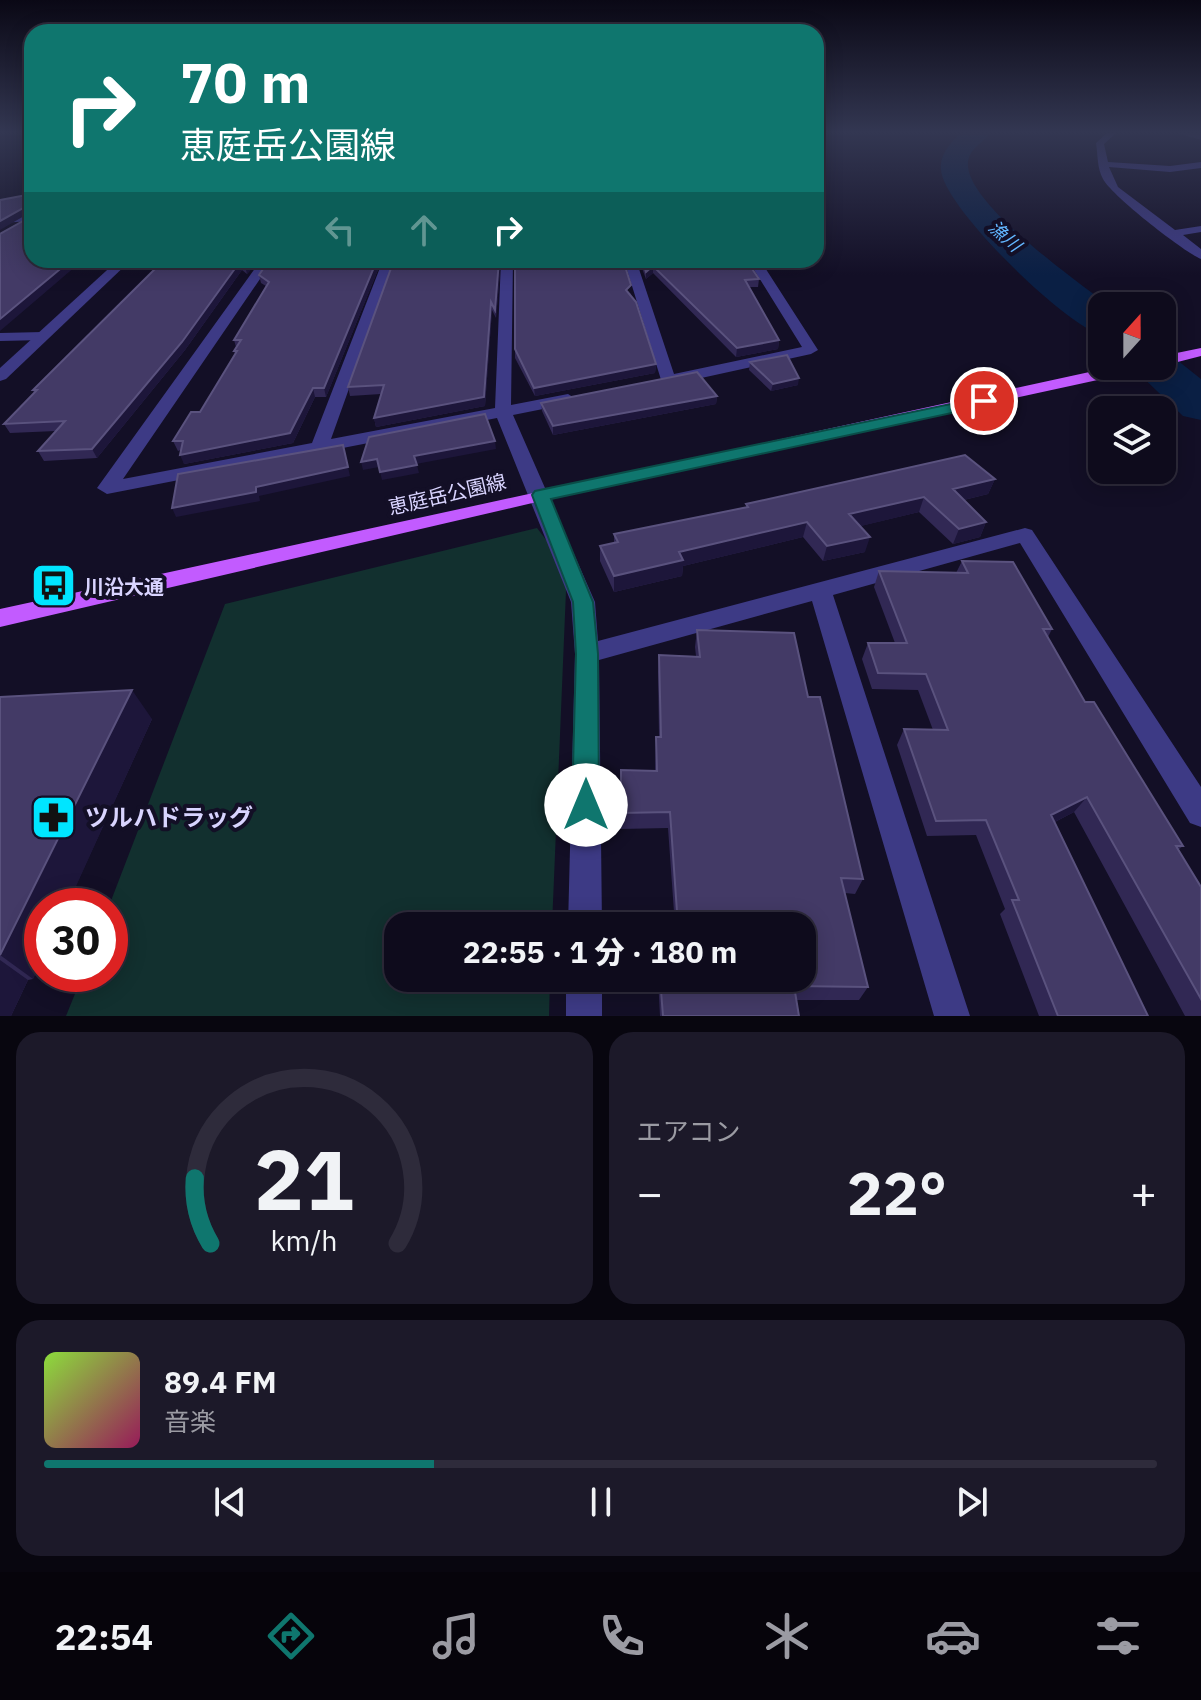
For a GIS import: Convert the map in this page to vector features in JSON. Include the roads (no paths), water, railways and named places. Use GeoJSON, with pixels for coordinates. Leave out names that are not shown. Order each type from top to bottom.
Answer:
{"type":"FeatureCollection","features":[{"type":"Feature","properties":{"kind":"main road"},"geometry":{"type":"LineString","coordinates":[[1176,358],[1201,352]]}},
{"type":"Feature","properties":{"kind":"main road","name":"恵庭岳公園線"},"geometry":{"type":"LineString","coordinates":[[0,618],[541,495],[1088,378]]}},
{"type":"Feature","properties":{"kind":"street"},"geometry":{"type":"LineString","coordinates":[[1111,180],[1115,189],[1201,255]]}},
{"type":"Feature","properties":{"kind":"street"},"geometry":{"type":"LineString","coordinates":[[0,220],[24,218]]}},
{"type":"Feature","properties":{"kind":"street"},"geometry":{"type":"LineString","coordinates":[[10,231],[24,222]]}},
{"type":"Feature","properties":{"kind":"street"},"geometry":{"type":"LineString","coordinates":[[1171,234],[1201,229]]}},
{"type":"Feature","properties":{"kind":"street"},"geometry":{"type":"LineString","coordinates":[[0,376],[116,268]]}},
{"type":"Feature","properties":{"kind":"street"},"geometry":{"type":"LineString","coordinates":[[261,268],[107,488],[578,397]]}},
{"type":"Feature","properties":{"kind":"street"},"geometry":{"type":"LineString","coordinates":[[320,446],[386,268]]}},
{"type":"Feature","properties":{"kind":"street"},"geometry":{"type":"LineString","coordinates":[[507,268],[503,411],[541,495],[583,602],[587,654],[585,912]]}},
{"type":"Feature","properties":{"kind":"street"},"geometry":{"type":"LineString","coordinates":[[632,268],[661,382],[811,350],[759,268]]}},
{"type":"Feature","properties":{"kind":"street"},"geometry":{"type":"LineString","coordinates":[[0,337],[43,336]]}},
{"type":"Feature","properties":{"kind":"street"},"geometry":{"type":"LineString","coordinates":[[587,654],[1025,535],[1201,813]]}},
{"type":"Feature","properties":{"kind":"street"},"geometry":{"type":"LineString","coordinates":[[821,592],[952,1016]]}},
{"type":"Feature","properties":{"kind":"street"},"geometry":{"type":"LineString","coordinates":[[584,992],[584,1016]]}},
{"type":"Feature","properties":{"kind":"waterway","name":"漁川"},"geometry":{"type":"LineString","coordinates":[[958,180],[977,210],[997,231],[1088,310]]}},
{"type":"Feature","properties":{"kind":"waterway","name":"漁川"},"geometry":{"type":"LineString","coordinates":[[1172,380],[1201,405]]}},
{"type":"Feature","properties":{"kind":"place","name":"川沿大通"},"geometry":{"type":"Point","coordinates":[53,586]}},
{"type":"Feature","properties":{"kind":"place","name":"ツルハドラッグ"},"geometry":{"type":"Point","coordinates":[54,817]}}]}
